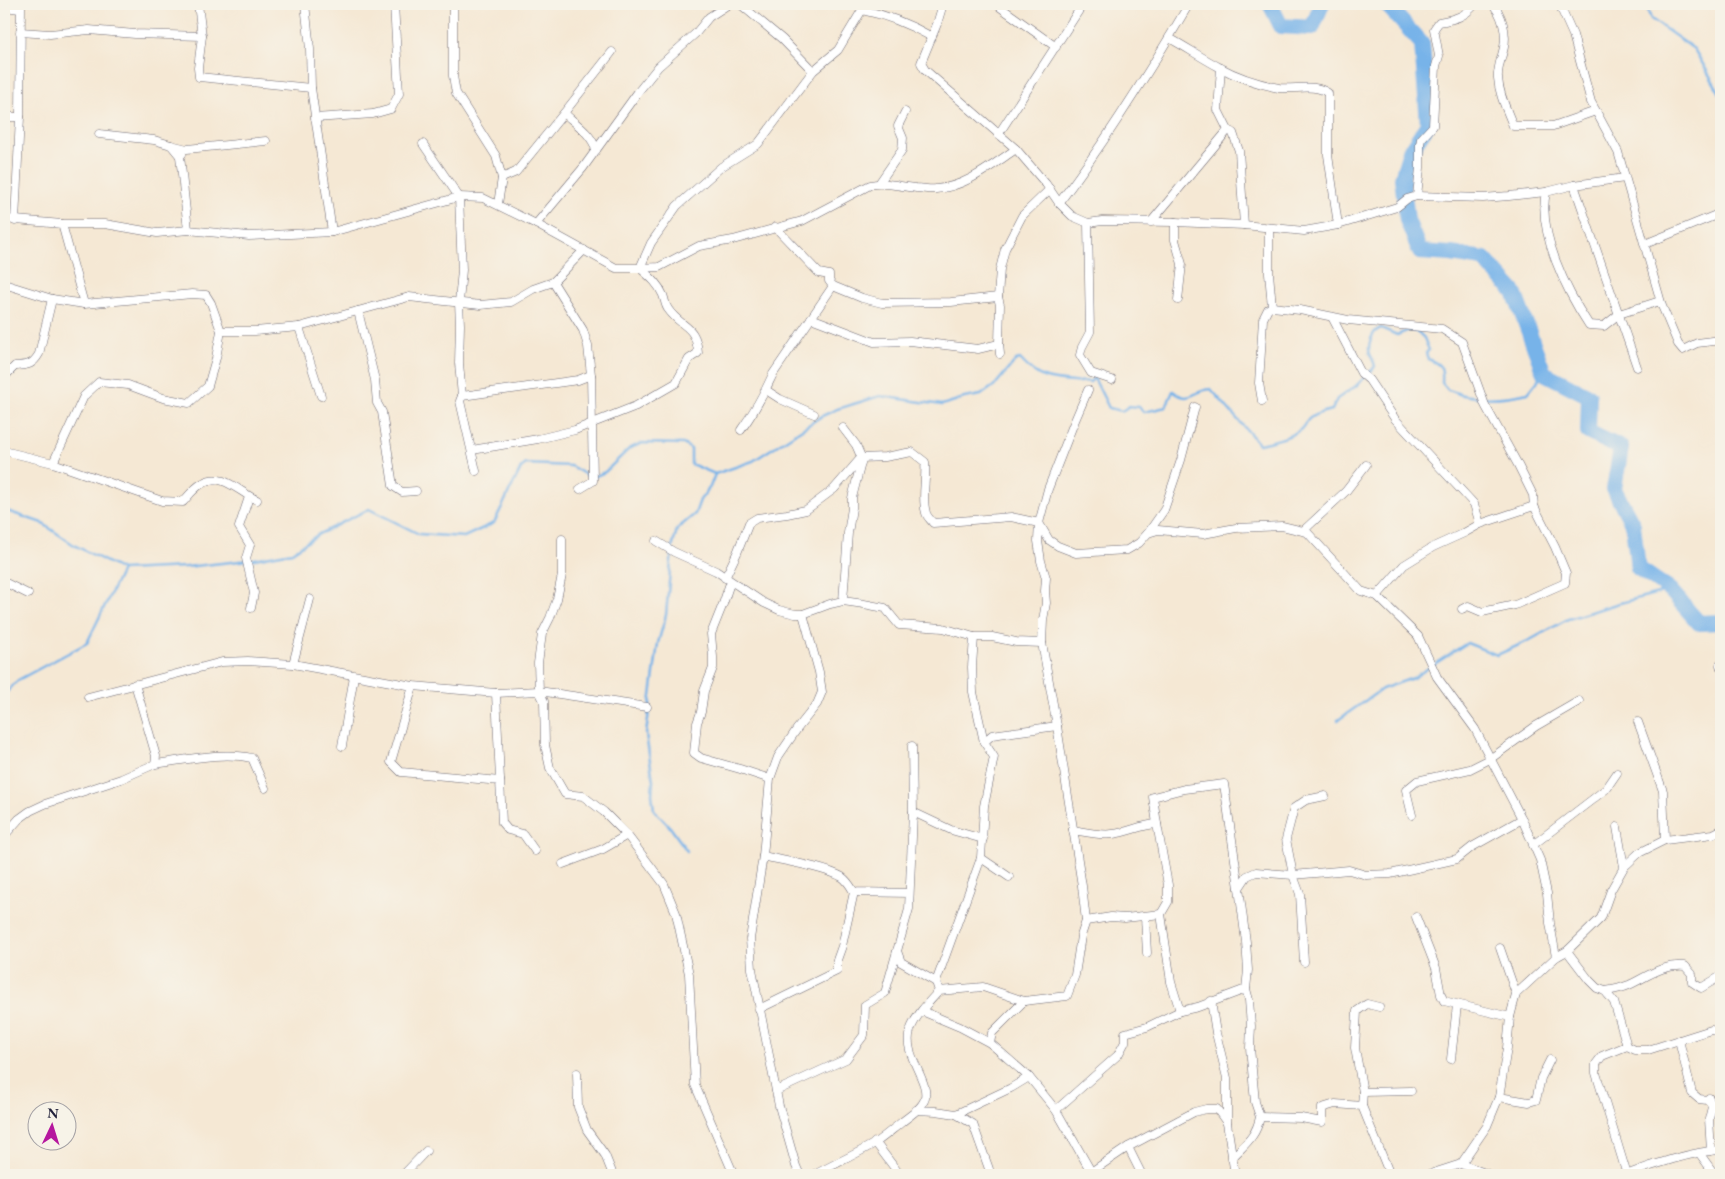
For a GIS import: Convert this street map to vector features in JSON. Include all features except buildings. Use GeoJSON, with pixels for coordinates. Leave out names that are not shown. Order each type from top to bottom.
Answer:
{"type":"FeatureCollection","features":[{"type":"Feature","properties":{"kind":"street"},"geometry":{"type":"LineString","coordinates":[[198,4],[202,36],[198,68],[199,77],[311,88]]}},
{"type":"Feature","properties":{"kind":"street"},"geometry":{"type":"LineString","coordinates":[[305,4],[310,49],[311,88],[332,232]]}},
{"type":"Feature","properties":{"kind":"street"},"geometry":{"type":"LineString","coordinates":[[315,118],[373,114],[391,109],[399,94],[394,4]]}},
{"type":"Feature","properties":{"kind":"street"},"geometry":{"type":"LineString","coordinates":[[453,4],[453,76],[456,93],[496,156],[502,178],[498,204]]}},
{"type":"Feature","properties":{"kind":"street"},"geometry":{"type":"LineString","coordinates":[[536,224],[583,168],[658,67],[696,33],[709,17],[729,4]]}},
{"type":"Feature","properties":{"kind":"street"},"geometry":{"type":"LineString","coordinates":[[740,4],[782,38],[813,70]]}},
{"type":"Feature","properties":{"kind":"street"},"geometry":{"type":"LineString","coordinates":[[943,4],[921,63],[925,70],[1016,149],[1050,189],[1059,203],[1072,216],[1088,223],[1102,221],[1174,222],[1244,225],[1304,231],[1338,225],[1397,207],[1407,200],[1418,196],[1483,198],[1546,192],[1574,185],[1625,178]]}},
{"type":"Feature","properties":{"kind":"street"},"geometry":{"type":"LineString","coordinates":[[998,135],[1083,4]]}},
{"type":"Feature","properties":{"kind":"street"},"geometry":{"type":"LineString","coordinates":[[1059,203],[1083,171],[1189,4]]}},
{"type":"Feature","properties":{"kind":"street"},"geometry":{"type":"LineString","coordinates":[[1418,196],[1420,144],[1421,139],[1432,126],[1436,66],[1439,56],[1434,29],[1438,22],[1458,19],[1470,11],[1475,4]]}},
{"type":"Feature","properties":{"kind":"street"},"geometry":{"type":"LineString","coordinates":[[1492,4],[1499,10],[1504,29],[1505,45],[1497,74],[1499,91],[1513,126],[1553,126],[1596,110]]}},
{"type":"Feature","properties":{"kind":"street"},"geometry":{"type":"LineString","coordinates":[[1559,4],[1573,35],[1591,102],[1618,152],[1660,301],[1678,344],[1684,350],[1697,343],[1721,340]]}},
{"type":"Feature","properties":{"kind":"street"},"geometry":{"type":"LineString","coordinates":[[4,7],[21,6],[20,117],[15,221]]}},
{"type":"Feature","properties":{"kind":"street"},"geometry":{"type":"LineString","coordinates":[[640,268],[651,243],[677,206],[721,167],[758,144],[813,70],[838,50],[862,6],[932,36]]}},
{"type":"Feature","properties":{"kind":"street"},"geometry":{"type":"LineString","coordinates":[[1000,7],[1056,47]]}},
{"type":"Feature","properties":{"kind":"street"},"geometry":{"type":"LineString","coordinates":[[20,32],[50,34],[89,30],[135,34],[202,36]]}},
{"type":"Feature","properties":{"kind":"street"},"geometry":{"type":"LineString","coordinates":[[1168,38],[1221,68],[1264,85],[1282,88],[1322,89],[1328,93],[1328,155],[1338,225]]}},
{"type":"Feature","properties":{"kind":"street"},"geometry":{"type":"LineString","coordinates":[[502,178],[516,172],[612,52]]}},
{"type":"Feature","properties":{"kind":"street"},"geometry":{"type":"LineString","coordinates":[[1221,68],[1218,110],[1228,130],[1233,133],[1239,151],[1244,225]]}},
{"type":"Feature","properties":{"kind":"street"},"geometry":{"type":"LineString","coordinates":[[880,182],[902,150],[904,138],[898,126],[905,112]]}},
{"type":"Feature","properties":{"kind":"street"},"geometry":{"type":"LineString","coordinates":[[564,113],[585,131],[594,142],[596,150]]}},
{"type":"Feature","properties":{"kind":"street"},"geometry":{"type":"LineString","coordinates":[[4,117],[20,117]]}},
{"type":"Feature","properties":{"kind":"street"},"geometry":{"type":"LineString","coordinates":[[1151,222],[1218,139],[1228,130]]}},
{"type":"Feature","properties":{"kind":"street"},"geometry":{"type":"LineString","coordinates":[[99,134],[154,140],[186,149],[266,141]]}},
{"type":"Feature","properties":{"kind":"street"},"geometry":{"type":"LineString","coordinates":[[423,144],[459,197],[462,270],[459,302],[459,363],[462,396],[460,401],[476,471]]}},
{"type":"Feature","properties":{"kind":"street"},"geometry":{"type":"LineString","coordinates":[[170,146],[180,156],[188,230]]}},
{"type":"Feature","properties":{"kind":"street"},"geometry":{"type":"LineString","coordinates":[[180,156],[186,149]]}},
{"type":"Feature","properties":{"kind":"street"},"geometry":{"type":"LineString","coordinates":[[4,219],[62,224],[105,224],[157,233],[188,230],[248,236],[332,232],[459,197],[483,198],[536,224],[616,268],[659,267],[699,246],[733,240],[802,221],[870,185],[880,182],[896,186],[936,189],[952,186],[976,176],[1016,149]]}},
{"type":"Feature","properties":{"kind":"street"},"geometry":{"type":"LineString","coordinates":[[1574,185],[1637,367]]}},
{"type":"Feature","properties":{"kind":"street"},"geometry":{"type":"LineString","coordinates":[[1000,354],[1000,306],[998,296],[1000,269],[1005,248],[1022,216],[1050,189]]}},
{"type":"Feature","properties":{"kind":"street"},"geometry":{"type":"LineString","coordinates":[[1546,192],[1544,201],[1547,231],[1562,278],[1589,325],[1604,326],[1619,314],[1660,301]]}},
{"type":"Feature","properties":{"kind":"street"},"geometry":{"type":"LineString","coordinates":[[1645,244],[1721,213]]}},
{"type":"Feature","properties":{"kind":"street"},"geometry":{"type":"LineString","coordinates":[[1174,222],[1175,240],[1182,264],[1178,300]]}},
{"type":"Feature","properties":{"kind":"street"},"geometry":{"type":"LineString","coordinates":[[1088,223],[1090,332],[1080,355],[1091,373],[1112,380]]}},
{"type":"Feature","properties":{"kind":"street"},"geometry":{"type":"LineString","coordinates":[[62,224],[84,304]]}},
{"type":"Feature","properties":{"kind":"street"},"geometry":{"type":"LineString","coordinates":[[775,227],[820,273],[829,275],[829,280],[833,286],[862,298],[882,303],[951,302],[998,296]]}},
{"type":"Feature","properties":{"kind":"street"},"geometry":{"type":"LineString","coordinates":[[1269,228],[1269,273],[1272,307]]}},
{"type":"Feature","properties":{"kind":"street"},"geometry":{"type":"LineString","coordinates":[[221,331],[255,331],[299,327],[409,297],[480,305],[511,302],[533,289],[553,282],[584,250]]}},
{"type":"Feature","properties":{"kind":"street"},"geometry":{"type":"LineString","coordinates":[[472,450],[538,439],[592,425],[636,406],[676,382],[689,359],[698,353],[697,339],[689,329],[674,318],[666,307],[664,296],[658,283],[640,268]]}},
{"type":"Feature","properties":{"kind":"street"},"geometry":{"type":"LineString","coordinates":[[553,282],[583,330],[588,346],[591,375],[593,481],[580,489]]}},
{"type":"Feature","properties":{"kind":"street"},"geometry":{"type":"LineString","coordinates":[[4,284],[52,299],[84,304],[192,294],[206,295],[211,303],[221,331],[208,386],[189,403],[163,398],[128,385],[99,382],[84,396],[53,463]]}},
{"type":"Feature","properties":{"kind":"street"},"geometry":{"type":"LineString","coordinates":[[741,430],[755,411],[760,397],[766,390],[773,374],[833,286]]}},
{"type":"Feature","properties":{"kind":"street"},"geometry":{"type":"LineString","coordinates":[[4,377],[15,366],[34,362],[39,354],[52,299]]}},
{"type":"Feature","properties":{"kind":"street"},"geometry":{"type":"LineString","coordinates":[[1262,401],[1259,383],[1263,319],[1268,309],[1272,307],[1300,310],[1348,320],[1442,329],[1462,342],[1484,405],[1518,462],[1533,495],[1534,506],[1566,573],[1565,583],[1515,605],[1482,612],[1468,606],[1462,609]]}},
{"type":"Feature","properties":{"kind":"street"},"geometry":{"type":"LineString","coordinates":[[358,311],[375,380],[377,403],[382,412],[393,486],[402,492],[416,492]]}},
{"type":"Feature","properties":{"kind":"street"},"geometry":{"type":"LineString","coordinates":[[1332,317],[1361,373],[1369,380],[1395,419],[1474,504],[1480,524]]}},
{"type":"Feature","properties":{"kind":"street"},"geometry":{"type":"LineString","coordinates":[[811,318],[874,342],[910,341],[978,349],[999,344]]}},
{"type":"Feature","properties":{"kind":"street"},"geometry":{"type":"LineString","coordinates":[[1721,325],[1721,336]]}},
{"type":"Feature","properties":{"kind":"street"},"geometry":{"type":"LineString","coordinates":[[299,327],[321,396]]}},
{"type":"Feature","properties":{"kind":"street"},"geometry":{"type":"LineString","coordinates":[[462,396],[578,380],[591,375]]}},
{"type":"Feature","properties":{"kind":"street"},"geometry":{"type":"LineString","coordinates":[[766,390],[780,399],[814,414]]}},
{"type":"Feature","properties":{"kind":"street"},"geometry":{"type":"LineString","coordinates":[[814,1175],[875,1142],[916,1110],[924,1100],[925,1092],[919,1072],[909,1051],[908,1039],[910,1030],[922,1011],[939,991],[983,987],[1024,1001],[1067,996],[1075,975],[1081,936],[1086,921],[1057,726],[1042,643],[1046,603],[1046,578],[1038,541],[1039,523],[1048,489],[1088,390]]}},
{"type":"Feature","properties":{"kind":"street"},"geometry":{"type":"LineString","coordinates":[[770,779],[740,768],[701,758],[694,753],[697,723],[701,712],[704,691],[713,668],[711,634],[729,586],[728,580],[749,522],[756,518],[806,510],[834,489],[861,458],[885,457],[912,452],[925,462],[924,500],[926,514],[933,523],[1012,517],[1039,523],[1049,540],[1058,546],[1076,553],[1126,550],[1139,543],[1164,510],[1181,460],[1195,407]]}},
{"type":"Feature","properties":{"kind":"street"},"geometry":{"type":"LineString","coordinates":[[842,602],[852,498],[861,458],[856,445],[843,428]]}},
{"type":"Feature","properties":{"kind":"street"},"geometry":{"type":"LineString","coordinates":[[4,451],[53,463],[162,501],[183,502],[205,482],[218,479],[253,499],[239,527],[250,545],[247,561],[254,593],[250,608]]}},
{"type":"Feature","properties":{"kind":"street"},"geometry":{"type":"LineString","coordinates":[[1303,531],[1346,491],[1366,465]]}},
{"type":"Feature","properties":{"kind":"street"},"geometry":{"type":"LineString","coordinates":[[1377,596],[1404,565],[1433,547],[1480,524],[1534,506]]}},
{"type":"Feature","properties":{"kind":"street"},"geometry":{"type":"LineString","coordinates":[[1148,533],[1158,530],[1203,534],[1236,528],[1282,526],[1307,532],[1362,592],[1377,596],[1418,636],[1437,677],[1475,729],[1534,845],[1540,860],[1547,893],[1556,957]]}},
{"type":"Feature","properties":{"kind":"street"},"geometry":{"type":"LineString","coordinates":[[562,539],[562,575],[557,599],[542,634],[538,663],[539,691],[544,701],[545,745],[550,768],[565,794],[583,796],[604,812],[627,835],[664,884],[676,913],[689,974],[695,1085],[734,1175]]}},
{"type":"Feature","properties":{"kind":"street"},"geometry":{"type":"LineString","coordinates":[[656,541],[674,552],[716,571],[764,603],[779,610],[802,614],[830,604],[842,602],[864,604],[885,608],[899,625],[943,628],[974,637],[992,637],[1016,642],[1042,643]]}},
{"type":"Feature","properties":{"kind":"street"},"geometry":{"type":"LineString","coordinates":[[4,582],[28,594]]}},
{"type":"Feature","properties":{"kind":"street"},"geometry":{"type":"LineString","coordinates":[[294,664],[310,599]]}},
{"type":"Feature","properties":{"kind":"street"},"geometry":{"type":"LineString","coordinates":[[800,1175],[776,1090],[752,969],[750,939],[764,856],[770,779],[778,757],[817,704],[822,692],[819,672],[802,614]]}},
{"type":"Feature","properties":{"kind":"street"},"geometry":{"type":"LineString","coordinates":[[939,991],[936,982],[981,858],[984,806],[994,757],[984,742],[973,692],[974,637]]}},
{"type":"Feature","properties":{"kind":"street"},"geometry":{"type":"LineString","coordinates":[[88,697],[222,662],[248,661],[294,664],[412,686],[496,693],[539,691],[648,706]]}},
{"type":"Feature","properties":{"kind":"street"},"geometry":{"type":"LineString","coordinates":[[342,746],[354,676]]}},
{"type":"Feature","properties":{"kind":"street"},"geometry":{"type":"LineString","coordinates":[[135,684],[156,756],[155,764]]}},
{"type":"Feature","properties":{"kind":"street"},"geometry":{"type":"LineString","coordinates":[[412,686],[390,762],[401,772],[500,781]]}},
{"type":"Feature","properties":{"kind":"street"},"geometry":{"type":"LineString","coordinates":[[496,693],[502,823],[508,830],[523,834],[535,851]]}},
{"type":"Feature","properties":{"kind":"street"},"geometry":{"type":"LineString","coordinates":[[1412,815],[1406,790],[1417,781],[1470,769],[1490,759],[1536,726],[1579,701]]}},
{"type":"Feature","properties":{"kind":"street"},"geometry":{"type":"LineString","coordinates":[[1638,722],[1663,791],[1665,840]]}},
{"type":"Feature","properties":{"kind":"street"},"geometry":{"type":"LineString","coordinates":[[984,742],[992,735],[1057,726]]}},
{"type":"Feature","properties":{"kind":"street"},"geometry":{"type":"LineString","coordinates":[[776,1090],[846,1059],[864,1036],[865,1004],[885,993],[909,909],[913,812],[912,746]]}},
{"type":"Feature","properties":{"kind":"street"},"geometry":{"type":"LineString","coordinates":[[4,836],[19,819],[30,811],[45,804],[121,779],[155,764],[240,755],[252,758],[265,788]]}},
{"type":"Feature","properties":{"kind":"street"},"geometry":{"type":"LineString","coordinates":[[1534,845],[1606,789],[1617,772]]}},
{"type":"Feature","properties":{"kind":"street"},"geometry":{"type":"LineString","coordinates":[[1180,1011],[1171,982],[1161,914],[1168,902],[1168,885],[1153,797],[1224,784],[1246,942],[1248,970],[1246,989],[1251,1026],[1250,1048],[1255,1102],[1260,1117],[1252,1138],[1232,1158]]}},
{"type":"Feature","properties":{"kind":"street"},"geometry":{"type":"LineString","coordinates":[[1304,962],[1300,894],[1293,875],[1286,839],[1294,808],[1306,800],[1324,796]]}},
{"type":"Feature","properties":{"kind":"street"},"geometry":{"type":"LineString","coordinates":[[913,812],[951,830],[983,839]]}},
{"type":"Feature","properties":{"kind":"street"},"geometry":{"type":"LineString","coordinates":[[1239,888],[1246,876],[1256,872],[1293,875],[1349,870],[1366,875],[1390,874],[1458,859],[1472,847],[1522,820]]}},
{"type":"Feature","properties":{"kind":"street"},"geometry":{"type":"LineString","coordinates":[[1073,830],[1111,835],[1142,825],[1157,824]]}},
{"type":"Feature","properties":{"kind":"street"},"geometry":{"type":"LineString","coordinates":[[1617,827],[1624,866]]}},
{"type":"Feature","properties":{"kind":"street"},"geometry":{"type":"LineString","coordinates":[[1427,1175],[1461,1164],[1487,1126],[1499,1097],[1510,1017],[1516,994],[1556,957],[1567,952],[1601,918],[1611,890],[1624,866],[1639,853],[1665,840],[1713,834],[1721,830]]}},
{"type":"Feature","properties":{"kind":"street"},"geometry":{"type":"LineString","coordinates":[[563,864],[603,849],[627,835]]}},
{"type":"Feature","properties":{"kind":"street"},"geometry":{"type":"LineString","coordinates":[[760,1009],[837,971],[854,892],[851,885],[843,878],[829,871],[764,856]]}},
{"type":"Feature","properties":{"kind":"street"},"geometry":{"type":"LineString","coordinates":[[981,858],[1009,878]]}},
{"type":"Feature","properties":{"kind":"street"},"geometry":{"type":"LineString","coordinates":[[854,892],[910,893]]}},
{"type":"Feature","properties":{"kind":"street"},"geometry":{"type":"LineString","coordinates":[[1086,921],[1112,916],[1125,918],[1161,914]]}},
{"type":"Feature","properties":{"kind":"street"},"geometry":{"type":"LineString","coordinates":[[1145,917],[1147,953]]}},
{"type":"Feature","properties":{"kind":"street"},"geometry":{"type":"LineString","coordinates":[[1416,917],[1436,968],[1441,995],[1444,1001],[1510,1017]]}},
{"type":"Feature","properties":{"kind":"street"},"geometry":{"type":"LineString","coordinates":[[1500,948],[1516,994]]}},
{"type":"Feature","properties":{"kind":"street"},"geometry":{"type":"LineString","coordinates":[[897,952],[901,962],[936,982]]}},
{"type":"Feature","properties":{"kind":"street"},"geometry":{"type":"LineString","coordinates":[[1567,952],[1589,980],[1605,991],[1614,1002],[1627,1046],[1634,1050],[1648,1050],[1711,1030],[1721,1032]]}},
{"type":"Feature","properties":{"kind":"street"},"geometry":{"type":"LineString","coordinates":[[1605,991],[1627,986],[1659,969],[1676,965],[1685,966],[1692,974],[1692,982],[1701,988],[1721,976]]}},
{"type":"Feature","properties":{"kind":"street"},"geometry":{"type":"LineString","coordinates":[[1056,1110],[1118,1055],[1125,1042],[1125,1033],[1147,1027],[1180,1011],[1246,989]]}},
{"type":"Feature","properties":{"kind":"street"},"geometry":{"type":"LineString","coordinates":[[990,1043],[992,1033],[1024,1001]]}},
{"type":"Feature","properties":{"kind":"street"},"geometry":{"type":"LineString","coordinates":[[1211,1001],[1216,1033],[1227,1078],[1227,1123],[1235,1175]]}},
{"type":"Feature","properties":{"kind":"street"},"geometry":{"type":"LineString","coordinates":[[1379,1007],[1367,1004],[1357,1011],[1355,1048],[1363,1092],[1362,1106],[1390,1175]]}},
{"type":"Feature","properties":{"kind":"street"},"geometry":{"type":"LineString","coordinates":[[1451,1059],[1457,1005]]}},
{"type":"Feature","properties":{"kind":"street"},"geometry":{"type":"LineString","coordinates":[[922,1011],[960,1027],[990,1043],[1029,1077],[1056,1110],[1092,1173],[1128,1147],[1194,1112],[1217,1109],[1227,1123]]}},
{"type":"Feature","properties":{"kind":"street"},"geometry":{"type":"LineString","coordinates":[[1679,1040],[1692,1093],[1699,1099],[1707,1100],[1709,1098],[1712,1107],[1709,1119],[1711,1151]]}},
{"type":"Feature","properties":{"kind":"street"},"geometry":{"type":"LineString","coordinates":[[1627,1046],[1602,1056],[1596,1064],[1596,1073],[1626,1175],[1711,1151],[1721,1150]]}},
{"type":"Feature","properties":{"kind":"street"},"geometry":{"type":"LineString","coordinates":[[1499,1097],[1529,1102],[1536,1100],[1541,1078],[1550,1060]]}},
{"type":"Feature","properties":{"kind":"street"},"geometry":{"type":"LineString","coordinates":[[577,1073],[578,1108],[587,1130],[606,1154],[614,1175]]}},
{"type":"Feature","properties":{"kind":"street"},"geometry":{"type":"LineString","coordinates":[[956,1114],[1011,1088],[1029,1077]]}},
{"type":"Feature","properties":{"kind":"street"},"geometry":{"type":"LineString","coordinates":[[1363,1092],[1411,1091]]}},
{"type":"Feature","properties":{"kind":"street"},"geometry":{"type":"LineString","coordinates":[[1260,1117],[1301,1118],[1322,1122],[1322,1108],[1335,1104],[1362,1106]]}},
{"type":"Feature","properties":{"kind":"street"},"geometry":{"type":"LineString","coordinates":[[916,1110],[956,1114],[973,1124],[989,1169]]}},
{"type":"Feature","properties":{"kind":"street"},"geometry":{"type":"LineString","coordinates":[[875,1142],[900,1175]]}},
{"type":"Feature","properties":{"kind":"street"},"geometry":{"type":"LineString","coordinates":[[1128,1147],[1142,1175]]}},
{"type":"Feature","properties":{"kind":"street"},"geometry":{"type":"LineString","coordinates":[[403,1175],[426,1151]]}},
{"type":"Feature","properties":{"kind":"street"},"geometry":{"type":"LineString","coordinates":[[1700,1154],[1715,1175]]}},
{"type":"Feature","properties":{"kind":"street"},"geometry":{"type":"LineString","coordinates":[[1461,1164],[1490,1175]]}},
{"type":"Feature","properties":{"kind":"waterway"},"geometry":{"type":"LineString","coordinates":[[1270,4],[1281,26],[1312,28],[1322,4]]}},
{"type":"Feature","properties":{"kind":"waterway"},"geometry":{"type":"LineString","coordinates":[[1386,4],[1422,44],[1428,124],[1410,151],[1402,178],[1407,220],[1420,252],[1484,259],[1514,292],[1544,373],[1589,396],[1588,432],[1621,448],[1614,489],[1633,525],[1638,568],[1670,590],[1699,623],[1721,622]]}},
{"type":"Feature","properties":{"kind":"waterway"},"geometry":{"type":"LineString","coordinates":[[1645,4],[1651,19],[1694,49],[1721,95]]}},
{"type":"Feature","properties":{"kind":"waterway"},"geometry":{"type":"LineString","coordinates":[[4,510],[42,523],[74,545],[122,570],[186,567],[249,560],[292,552],[319,534],[369,509],[419,534],[464,537],[494,523],[521,468],[526,464],[571,466],[591,478],[605,472],[630,448],[643,443],[683,444],[691,449],[691,464],[715,474],[753,461],[822,416],[837,409],[880,396],[942,405],[981,395],[995,385],[1016,360],[1020,359],[1032,371],[1050,379],[1090,382],[1094,378],[1109,408],[1122,411],[1129,406],[1139,407],[1144,412],[1166,407],[1173,391],[1188,397],[1211,389],[1259,444],[1290,435],[1300,430],[1312,416],[1332,410],[1337,399],[1356,386],[1375,366],[1369,350],[1370,343],[1375,332],[1381,328],[1397,335],[1409,330],[1418,332],[1424,338],[1429,350],[1426,353],[1428,359],[1441,367],[1442,383],[1448,390],[1461,395],[1496,398],[1528,393],[1544,373]]}},
{"type":"Feature","properties":{"kind":"waterway"},"geometry":{"type":"LineString","coordinates":[[687,851],[670,827],[654,810],[653,781],[646,734],[658,643],[666,615],[672,549],[677,529],[695,514],[700,500],[710,487],[715,474]]}},
{"type":"Feature","properties":{"kind":"waterway"},"geometry":{"type":"LineString","coordinates":[[4,695],[18,680],[87,643],[122,570]]}},
{"type":"Feature","properties":{"kind":"waterway"},"geometry":{"type":"LineString","coordinates":[[1338,720],[1382,689],[1413,678],[1467,643],[1497,655],[1530,640],[1568,619],[1670,590]]}}]}
